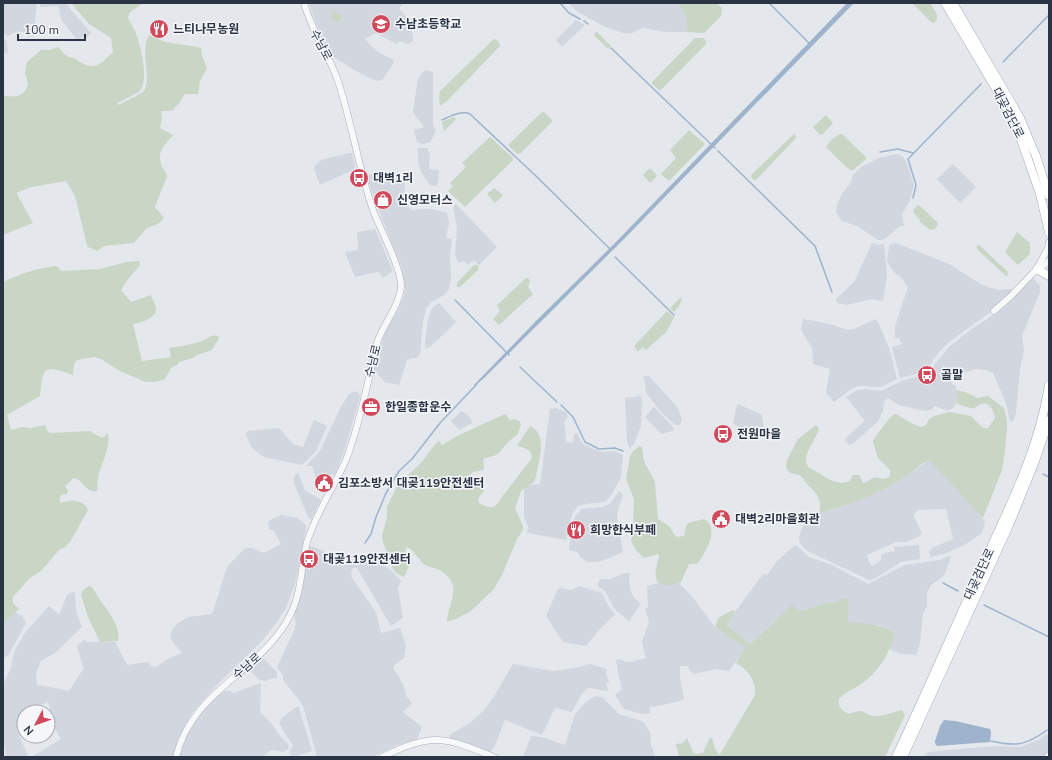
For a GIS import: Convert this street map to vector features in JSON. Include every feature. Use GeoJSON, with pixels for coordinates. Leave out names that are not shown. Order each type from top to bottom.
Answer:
{"type":"FeatureCollection","features":[{"type":"Feature","properties":{"kind":"main road","name":"대곶검단로"},"geometry":{"type":"LineString","coordinates":[[945,3],[1003,101],[1017,128],[1040,194],[1049,232]]}},
{"type":"Feature","properties":{"kind":"main road","name":"대곶검단로"},"geometry":{"type":"LineString","coordinates":[[953,3],[1020,118],[1036,156],[1049,196]]}},
{"type":"Feature","properties":{"kind":"main road"},"geometry":{"type":"LineString","coordinates":[[1037,269],[1049,276]]}},
{"type":"Feature","properties":{"kind":"main road","name":"대곶검단로"},"geometry":{"type":"LineString","coordinates":[[896,757],[1015,494],[1035,444],[1042,421],[1049,385]]}},
{"type":"Feature","properties":{"kind":"main road","name":"대곶검단로"},"geometry":{"type":"LineString","coordinates":[[903,757],[1009,525],[1049,420]]}},
{"type":"Feature","properties":{"kind":"street","name":"수남로"},"geometry":{"type":"LineString","coordinates":[[176,757],[186,732],[201,707],[219,689],[262,653],[282,630],[288,619],[298,597],[301,586],[308,542],[313,527],[345,460],[356,427],[378,340],[395,306],[400,292],[401,279],[373,210],[339,84],[329,58],[311,26],[304,3]]}},
{"type":"Feature","properties":{"kind":"street"},"geometry":{"type":"LineString","coordinates":[[1037,269],[1048,248],[1049,242]]}},
{"type":"Feature","properties":{"kind":"street"},"geometry":{"type":"LineString","coordinates":[[994,311],[1037,269],[1049,261]]}},
{"type":"Feature","properties":{"kind":"street"},"geometry":{"type":"LineString","coordinates":[[382,757],[422,742],[439,740],[460,744],[494,757]]}},
{"type":"Feature","properties":{"kind":"shaded area"},"geometry":{"type":"Polygon","coordinates":[[[3,3],[37,3],[35,19],[37,31],[35,35],[29,37],[23,32],[18,31],[7,36],[3,32],[3,3]]]}},
{"type":"Feature","properties":{"kind":"shaded area"},"geometry":{"type":"Polygon","coordinates":[[[41,3],[67,3],[71,10],[91,33],[85,39],[83,37],[78,41],[62,21],[58,6],[40,7],[41,3]]]}},
{"type":"Feature","properties":{"kind":"shaded area"},"geometry":{"type":"Polygon","coordinates":[[[309,3],[403,3],[399,9],[407,17],[413,36],[413,41],[408,44],[400,41],[397,44],[376,33],[365,39],[381,54],[394,60],[393,64],[382,80],[374,80],[354,70],[334,57],[315,21],[309,3]]]}},
{"type":"Feature","properties":{"kind":"shaded area"},"geometry":{"type":"Polygon","coordinates":[[[569,3],[678,3],[685,11],[688,25],[687,32],[665,32],[643,28],[630,34],[623,33],[603,26],[575,10],[569,3]]]}},
{"type":"Feature","properties":{"kind":"shaded area"},"geometry":{"type":"Polygon","coordinates":[[[576,20],[585,25],[562,47],[556,40],[576,20]]]}},
{"type":"Feature","properties":{"kind":"shaded area"},"geometry":{"type":"Polygon","coordinates":[[[3,37],[7,42],[8,54],[3,52],[3,37]]]}},
{"type":"Feature","properties":{"kind":"shaded area"},"geometry":{"type":"Polygon","coordinates":[[[426,70],[433,72],[433,124],[436,131],[430,142],[423,144],[417,142],[414,130],[424,127],[413,111],[418,79],[426,70]]]}},
{"type":"Feature","properties":{"kind":"shaded area"},"geometry":{"type":"Polygon","coordinates":[[[418,148],[428,148],[428,151],[430,152],[429,169],[439,170],[437,186],[430,185],[421,172],[418,162],[418,148]]]}},
{"type":"Feature","properties":{"kind":"shaded area"},"geometry":{"type":"Polygon","coordinates":[[[352,153],[355,166],[353,170],[320,185],[314,168],[318,162],[324,159],[352,153]]]}},
{"type":"Feature","properties":{"kind":"shaded area"},"geometry":{"type":"Polygon","coordinates":[[[898,154],[906,161],[914,185],[909,202],[902,214],[905,226],[900,226],[886,238],[878,240],[857,226],[842,221],[836,212],[837,205],[842,194],[851,182],[853,175],[861,167],[879,158],[898,154]]]}},
{"type":"Feature","properties":{"kind":"shaded area"},"geometry":{"type":"Polygon","coordinates":[[[953,164],[976,187],[960,203],[937,179],[953,164]]]}},
{"type":"Feature","properties":{"kind":"shaded area"},"geometry":{"type":"Polygon","coordinates":[[[368,175],[389,176],[404,181],[405,191],[403,197],[411,210],[431,209],[447,213],[449,223],[446,238],[452,239],[450,257],[451,279],[449,289],[444,295],[431,302],[426,309],[423,321],[420,354],[417,358],[407,360],[399,385],[385,382],[374,370],[385,332],[398,310],[404,296],[405,288],[402,268],[370,186],[368,175]]]}},
{"type":"Feature","properties":{"kind":"shaded area"},"geometry":{"type":"Polygon","coordinates":[[[456,204],[497,247],[479,265],[474,260],[468,265],[464,261],[459,263],[457,261],[455,254],[457,228],[453,207],[456,204]]]}},
{"type":"Feature","properties":{"kind":"shaded area"},"geometry":{"type":"Polygon","coordinates":[[[375,229],[393,271],[383,278],[378,272],[355,277],[345,252],[358,250],[357,232],[375,229]]]}},
{"type":"Feature","properties":{"kind":"shaded area"},"geometry":{"type":"Polygon","coordinates":[[[872,243],[878,245],[884,244],[887,275],[883,301],[871,299],[847,305],[837,303],[836,299],[854,282],[872,243]]]}},
{"type":"Feature","properties":{"kind":"shaded area"},"geometry":{"type":"Polygon","coordinates":[[[896,243],[949,264],[982,285],[998,290],[1011,289],[1012,291],[988,314],[950,341],[940,351],[924,372],[900,378],[892,347],[902,344],[899,338],[895,338],[895,326],[908,287],[900,276],[897,275],[890,267],[887,261],[889,246],[896,243]]]}},
{"type":"Feature","properties":{"kind":"shaded area"},"geometry":{"type":"Polygon","coordinates":[[[1034,279],[1040,286],[1040,292],[1022,336],[1024,351],[1020,368],[1016,413],[1013,422],[1010,421],[1006,403],[993,373],[986,370],[976,369],[951,377],[952,384],[956,386],[956,394],[958,397],[955,406],[950,410],[948,411],[935,406],[931,410],[925,411],[899,405],[888,398],[884,402],[883,411],[878,421],[854,443],[849,445],[845,440],[865,421],[846,397],[857,390],[866,389],[881,391],[904,380],[927,374],[949,347],[993,315],[1029,281],[1034,279]]]}},
{"type":"Feature","properties":{"kind":"shaded area"},"geometry":{"type":"Polygon","coordinates":[[[439,303],[456,322],[430,347],[427,348],[425,347],[425,342],[428,320],[432,308],[439,303]]]}},
{"type":"Feature","properties":{"kind":"shaded area"},"geometry":{"type":"Polygon","coordinates":[[[803,319],[829,324],[848,330],[854,329],[876,319],[889,348],[897,379],[881,387],[860,386],[853,388],[834,402],[826,392],[830,369],[813,364],[812,348],[801,330],[803,319]]]}},
{"type":"Feature","properties":{"kind":"shaded area"},"geometry":{"type":"Polygon","coordinates":[[[644,376],[649,376],[678,408],[682,419],[680,425],[675,425],[661,412],[648,395],[646,392],[644,376]]]}},
{"type":"Feature","properties":{"kind":"shaded area"},"geometry":{"type":"Polygon","coordinates":[[[355,391],[360,397],[344,452],[335,474],[316,479],[312,466],[306,466],[320,451],[341,407],[349,394],[355,391]]]}},
{"type":"Feature","properties":{"kind":"shaded area"},"geometry":{"type":"Polygon","coordinates":[[[641,396],[641,425],[634,444],[629,448],[627,441],[625,398],[641,396]]]}},
{"type":"Feature","properties":{"kind":"shaded area"},"geometry":{"type":"Polygon","coordinates":[[[738,404],[762,415],[764,430],[754,433],[733,424],[738,404]]]}},
{"type":"Feature","properties":{"kind":"shaded area"},"geometry":{"type":"Polygon","coordinates":[[[654,407],[672,426],[674,429],[673,431],[661,434],[646,418],[654,407]]]}},
{"type":"Feature","properties":{"kind":"shaded area"},"geometry":{"type":"Polygon","coordinates":[[[556,408],[566,412],[568,416],[564,423],[566,442],[573,443],[574,435],[577,433],[583,444],[603,452],[614,451],[623,455],[621,477],[612,494],[605,502],[578,506],[570,521],[566,540],[527,533],[528,527],[524,516],[524,488],[530,485],[540,484],[550,409],[556,408]]]}},
{"type":"Feature","properties":{"kind":"shaded area"},"geometry":{"type":"Polygon","coordinates":[[[461,411],[468,415],[473,422],[460,430],[451,421],[461,411]]]}},
{"type":"Feature","properties":{"kind":"shaded area"},"geometry":{"type":"Polygon","coordinates":[[[314,420],[327,426],[316,451],[302,465],[264,457],[252,448],[246,435],[248,431],[279,428],[293,444],[303,447],[314,420]]]}},
{"type":"Feature","properties":{"kind":"shaded area"},"geometry":{"type":"Polygon","coordinates":[[[928,461],[933,463],[977,511],[985,522],[982,533],[966,544],[944,554],[930,557],[929,552],[932,548],[953,539],[946,509],[918,510],[914,516],[922,534],[920,536],[906,542],[896,542],[867,555],[871,565],[873,566],[881,560],[881,555],[895,551],[894,547],[919,545],[920,559],[901,562],[874,579],[869,580],[810,552],[800,543],[799,538],[801,530],[809,517],[835,509],[885,488],[928,461]]]}},
{"type":"Feature","properties":{"kind":"shaded area"},"geometry":{"type":"Polygon","coordinates":[[[298,472],[305,491],[321,499],[311,520],[308,517],[294,483],[294,477],[298,472]]]}},
{"type":"Feature","properties":{"kind":"shaded area"},"geometry":{"type":"Polygon","coordinates":[[[619,491],[623,495],[617,517],[623,552],[597,562],[587,562],[579,556],[579,553],[569,550],[571,530],[574,519],[582,509],[602,507],[611,503],[619,491]]]}},
{"type":"Feature","properties":{"kind":"shaded area"},"geometry":{"type":"Polygon","coordinates":[[[282,515],[298,518],[306,525],[295,584],[286,608],[262,641],[215,687],[192,713],[181,733],[172,757],[6,757],[3,734],[3,685],[11,668],[14,652],[25,633],[49,606],[58,614],[60,613],[67,595],[72,592],[75,593],[76,611],[82,627],[55,653],[41,661],[36,673],[37,685],[69,691],[84,668],[77,646],[84,640],[87,642],[115,642],[127,665],[148,662],[151,666],[156,667],[169,658],[182,653],[170,637],[172,630],[178,623],[189,617],[211,614],[213,612],[227,567],[243,550],[246,548],[252,548],[264,553],[281,544],[274,531],[269,529],[268,522],[282,515]]]}},
{"type":"Feature","properties":{"kind":"shaded area"},"geometry":{"type":"Polygon","coordinates":[[[795,545],[809,557],[832,565],[868,584],[905,565],[940,560],[949,556],[951,557],[945,574],[931,585],[927,593],[927,607],[923,613],[920,643],[916,655],[901,654],[889,649],[895,633],[889,629],[879,625],[848,623],[848,618],[838,602],[825,603],[775,620],[750,644],[727,625],[763,574],[767,575],[778,560],[795,545]]]}},
{"type":"Feature","properties":{"kind":"shaded area"},"geometry":{"type":"Polygon","coordinates":[[[311,546],[330,554],[351,560],[366,557],[378,561],[391,570],[401,581],[398,588],[403,618],[391,626],[357,568],[353,568],[351,572],[352,578],[376,612],[381,633],[400,628],[406,645],[404,658],[394,665],[394,669],[403,684],[407,697],[412,703],[403,712],[422,727],[417,739],[395,746],[372,757],[317,757],[304,709],[300,701],[283,680],[283,675],[277,667],[296,624],[294,614],[302,589],[309,547],[311,546]]]}},
{"type":"Feature","properties":{"kind":"shaded area"},"geometry":{"type":"Polygon","coordinates":[[[625,573],[630,573],[629,580],[631,592],[634,598],[641,604],[629,621],[614,608],[605,591],[598,586],[601,579],[610,579],[625,573]]]}},
{"type":"Feature","properties":{"kind":"shaded area"},"geometry":{"type":"Polygon","coordinates":[[[658,583],[679,583],[694,599],[715,627],[746,647],[729,671],[716,669],[694,674],[687,666],[680,666],[683,700],[650,707],[650,713],[643,714],[624,709],[615,695],[622,689],[616,660],[619,659],[630,662],[646,658],[642,642],[649,622],[645,608],[648,608],[647,586],[658,583]]]}},
{"type":"Feature","properties":{"kind":"shaded area"},"geometry":{"type":"Polygon","coordinates":[[[579,586],[602,593],[608,605],[615,614],[586,646],[563,642],[546,616],[558,589],[572,590],[579,586]]]}},
{"type":"Feature","properties":{"kind":"shaded area"},"geometry":{"type":"Polygon","coordinates":[[[15,612],[22,616],[26,623],[8,656],[3,658],[3,627],[15,612]]]}},
{"type":"Feature","properties":{"kind":"shaded area"},"geometry":{"type":"Polygon","coordinates":[[[263,658],[277,672],[277,677],[265,681],[259,680],[249,669],[263,658]]]}},
{"type":"Feature","properties":{"kind":"shaded area"},"geometry":{"type":"Polygon","coordinates":[[[513,664],[553,671],[576,668],[590,664],[607,669],[606,674],[609,682],[606,684],[608,691],[589,688],[586,689],[572,712],[555,708],[542,735],[505,720],[494,748],[491,751],[450,738],[449,736],[451,734],[470,723],[484,710],[493,698],[513,664]]]}},
{"type":"Feature","properties":{"kind":"shaded area"},"geometry":{"type":"Polygon","coordinates":[[[261,683],[260,712],[289,745],[288,749],[284,752],[271,750],[262,757],[179,757],[188,733],[200,714],[210,702],[225,691],[234,693],[261,683]]]}},
{"type":"Feature","properties":{"kind":"shaded area"},"geometry":{"type":"Polygon","coordinates":[[[595,696],[602,697],[619,714],[642,721],[645,724],[650,732],[651,744],[655,757],[523,757],[531,736],[542,737],[565,745],[575,714],[586,702],[595,696]]]}},
{"type":"Feature","properties":{"kind":"shaded area"},"geometry":{"type":"Polygon","coordinates":[[[296,707],[299,707],[312,751],[292,756],[289,753],[293,745],[279,722],[296,707]]]}},
{"type":"Feature","properties":{"kind":"shaded area"},"geometry":{"type":"Polygon","coordinates":[[[1045,735],[1049,735],[1049,751],[1044,757],[923,757],[927,753],[948,750],[996,746],[1020,747],[1039,740],[1045,735]]]}},
{"type":"Feature","properties":{"kind":"green space"},"geometry":{"type":"Polygon","coordinates":[[[71,3],[143,3],[130,12],[128,17],[135,31],[143,60],[143,83],[139,91],[117,103],[118,105],[142,93],[146,87],[145,49],[149,35],[163,41],[201,48],[202,56],[207,68],[200,81],[198,94],[185,94],[172,111],[161,111],[162,118],[160,128],[173,135],[162,148],[160,155],[162,166],[167,176],[155,207],[164,218],[158,224],[147,228],[134,243],[104,246],[97,251],[88,247],[87,245],[75,196],[66,181],[32,187],[18,192],[17,194],[33,223],[3,235],[3,96],[18,96],[23,93],[28,85],[25,72],[27,62],[41,50],[50,50],[58,47],[67,56],[92,66],[100,64],[113,52],[111,38],[89,24],[71,3]]]}},
{"type":"Feature","properties":{"kind":"green space"},"geometry":{"type":"Polygon","coordinates":[[[678,3],[717,3],[722,8],[721,16],[704,33],[687,32],[686,17],[678,3]]]}},
{"type":"Feature","properties":{"kind":"green space"},"geometry":{"type":"Polygon","coordinates":[[[912,3],[930,3],[937,16],[934,23],[932,23],[912,3]]]}},
{"type":"Feature","properties":{"kind":"green space"},"geometry":{"type":"Polygon","coordinates":[[[334,11],[342,16],[338,23],[330,18],[334,11]]]}},
{"type":"Feature","properties":{"kind":"green space"},"geometry":{"type":"Polygon","coordinates":[[[596,31],[611,46],[608,49],[594,35],[596,31]]]}},
{"type":"Feature","properties":{"kind":"green space"},"geometry":{"type":"Polygon","coordinates":[[[695,38],[704,38],[706,44],[661,90],[659,90],[652,84],[652,82],[695,38]]]}},
{"type":"Feature","properties":{"kind":"green space"},"geometry":{"type":"Polygon","coordinates":[[[494,39],[498,41],[500,46],[447,101],[440,106],[440,91],[494,39]]]}},
{"type":"Feature","properties":{"kind":"green space"},"geometry":{"type":"Polygon","coordinates":[[[542,112],[544,112],[552,120],[552,122],[521,153],[517,154],[508,145],[542,112]]]}},
{"type":"Feature","properties":{"kind":"green space"},"geometry":{"type":"Polygon","coordinates":[[[826,115],[833,123],[823,134],[820,135],[813,127],[826,115]]]}},
{"type":"Feature","properties":{"kind":"green space"},"geometry":{"type":"Polygon","coordinates":[[[454,117],[456,119],[444,131],[442,122],[454,117]]]}},
{"type":"Feature","properties":{"kind":"green space"},"geometry":{"type":"Polygon","coordinates":[[[689,130],[705,144],[669,181],[661,174],[676,158],[670,150],[689,130]]]}},
{"type":"Feature","properties":{"kind":"green space"},"geometry":{"type":"Polygon","coordinates":[[[794,134],[796,138],[756,180],[752,179],[751,175],[794,134]]]}},
{"type":"Feature","properties":{"kind":"green space"},"geometry":{"type":"Polygon","coordinates":[[[842,134],[866,157],[866,159],[852,171],[826,147],[832,139],[842,134]]]}},
{"type":"Feature","properties":{"kind":"green space"},"geometry":{"type":"Polygon","coordinates":[[[490,137],[513,158],[513,160],[465,207],[448,191],[453,186],[450,183],[466,167],[462,163],[490,137]]]}},
{"type":"Feature","properties":{"kind":"green space"},"geometry":{"type":"Polygon","coordinates":[[[650,168],[657,176],[650,183],[643,175],[650,168]]]}},
{"type":"Feature","properties":{"kind":"green space"},"geometry":{"type":"Polygon","coordinates":[[[494,188],[503,195],[495,203],[487,194],[494,188]]]}},
{"type":"Feature","properties":{"kind":"green space"},"geometry":{"type":"Polygon","coordinates":[[[918,205],[937,222],[938,224],[935,229],[930,230],[920,222],[913,212],[918,205]]]}},
{"type":"Feature","properties":{"kind":"green space"},"geometry":{"type":"Polygon","coordinates":[[[1017,232],[1030,243],[1030,254],[1018,265],[1005,252],[1017,232]]]}},
{"type":"Feature","properties":{"kind":"green space"},"geometry":{"type":"Polygon","coordinates":[[[979,245],[1008,272],[1007,277],[977,249],[976,247],[979,245]]]}},
{"type":"Feature","properties":{"kind":"green space"},"geometry":{"type":"Polygon","coordinates":[[[139,261],[140,265],[121,290],[131,302],[151,295],[156,306],[156,312],[154,315],[144,321],[133,324],[142,361],[171,357],[169,348],[195,343],[210,336],[218,336],[219,338],[212,350],[179,362],[171,368],[165,379],[155,382],[146,382],[120,371],[101,359],[94,357],[77,360],[74,364],[73,375],[51,369],[47,370],[42,378],[40,396],[7,415],[11,430],[22,427],[31,428],[45,425],[48,432],[51,433],[90,431],[102,438],[108,433],[109,439],[107,450],[99,472],[97,491],[90,490],[74,478],[65,486],[68,491],[67,494],[61,495],[59,503],[75,501],[83,503],[88,510],[70,542],[59,550],[42,570],[29,579],[13,597],[13,603],[19,609],[8,619],[3,627],[3,282],[16,276],[42,268],[56,266],[62,271],[100,269],[126,262],[139,261]]]}},
{"type":"Feature","properties":{"kind":"green space"},"geometry":{"type":"Polygon","coordinates":[[[474,265],[479,266],[478,270],[460,287],[457,287],[457,283],[474,265]]]}},
{"type":"Feature","properties":{"kind":"green space"},"geometry":{"type":"Polygon","coordinates":[[[526,278],[530,281],[528,287],[533,294],[499,325],[493,319],[500,311],[497,305],[526,278]]]}},
{"type":"Feature","properties":{"kind":"green space"},"geometry":{"type":"Polygon","coordinates":[[[680,298],[682,299],[679,306],[674,312],[670,308],[680,298]]]}},
{"type":"Feature","properties":{"kind":"green space"},"geometry":{"type":"Polygon","coordinates":[[[667,311],[674,318],[666,332],[646,350],[643,347],[637,351],[634,346],[667,311]]]}},
{"type":"Feature","properties":{"kind":"green space"},"geometry":{"type":"Polygon","coordinates":[[[956,390],[978,398],[988,396],[1004,408],[1007,420],[1002,470],[983,518],[930,461],[924,462],[912,472],[888,487],[854,502],[819,513],[820,501],[816,493],[800,475],[790,473],[786,468],[787,460],[798,439],[816,425],[819,428],[818,432],[806,458],[806,462],[811,469],[836,482],[850,481],[853,475],[859,475],[863,483],[873,478],[887,478],[890,476],[890,470],[878,458],[873,442],[893,415],[896,414],[921,427],[926,425],[929,419],[934,416],[950,412],[971,416],[983,428],[988,428],[995,418],[994,412],[990,407],[983,403],[975,408],[970,408],[956,403],[958,397],[956,390]]]}},
{"type":"Feature","properties":{"kind":"green space"},"geometry":{"type":"Polygon","coordinates":[[[505,414],[510,420],[515,419],[521,424],[518,434],[508,442],[499,453],[483,460],[484,470],[473,472],[469,476],[470,484],[483,489],[484,491],[479,497],[478,502],[489,507],[496,505],[532,458],[529,451],[525,448],[517,446],[530,426],[536,430],[541,442],[541,449],[536,477],[534,482],[521,491],[515,508],[523,526],[523,530],[517,539],[502,575],[494,589],[471,611],[447,622],[453,590],[450,579],[444,573],[440,570],[425,565],[413,551],[407,547],[405,551],[409,566],[404,577],[396,573],[393,569],[382,536],[387,517],[387,507],[398,484],[421,463],[435,444],[439,441],[442,445],[457,436],[505,414]]]}},
{"type":"Feature","properties":{"kind":"green space"},"geometry":{"type":"Polygon","coordinates":[[[640,446],[642,447],[644,461],[655,482],[658,519],[669,526],[676,537],[684,536],[688,523],[704,519],[709,523],[711,528],[710,541],[701,559],[696,564],[689,564],[681,582],[675,584],[667,585],[658,583],[656,566],[659,556],[658,554],[644,558],[636,550],[631,541],[633,533],[634,499],[626,479],[630,456],[633,451],[640,446]]]}},
{"type":"Feature","properties":{"kind":"green space"},"geometry":{"type":"Polygon","coordinates":[[[89,586],[93,588],[114,620],[117,627],[118,641],[100,642],[88,617],[81,595],[83,590],[89,586]]]}},
{"type":"Feature","properties":{"kind":"green space"},"geometry":{"type":"Polygon","coordinates":[[[841,598],[848,600],[848,622],[884,627],[895,633],[887,655],[878,668],[859,686],[844,694],[839,701],[840,707],[849,714],[859,711],[872,716],[877,716],[902,710],[905,715],[885,757],[679,757],[676,744],[683,743],[687,738],[693,752],[696,754],[703,753],[709,739],[712,737],[714,746],[719,755],[755,695],[753,680],[748,672],[736,663],[745,647],[715,627],[718,618],[733,610],[735,612],[727,625],[750,644],[792,605],[798,611],[803,611],[825,603],[838,602],[841,598]]]}},
{"type":"Feature","properties":{"kind":"water"},"geometry":{"type":"Polygon","coordinates":[[[847,3],[854,3],[623,240],[475,386],[474,385],[536,321],[616,242],[847,3]]]}},
{"type":"Feature","properties":{"kind":"water"},"geometry":{"type":"Polygon","coordinates":[[[944,720],[990,729],[990,742],[937,746],[935,741],[940,726],[944,720]]]}},
{"type":"Feature","properties":{"kind":"waterway"},"geometry":{"type":"LineString","coordinates":[[560,3],[569,13],[580,19]]}},
{"type":"Feature","properties":{"kind":"waterway"},"geometry":{"type":"LineString","coordinates":[[769,3],[810,44]]}},
{"type":"Feature","properties":{"kind":"waterway"},"geometry":{"type":"LineString","coordinates":[[1003,62],[1049,15]]}},
{"type":"Feature","properties":{"kind":"waterway"},"geometry":{"type":"LineString","coordinates":[[584,21],[588,24]]}},
{"type":"Feature","properties":{"kind":"waterway"},"geometry":{"type":"LineString","coordinates":[[611,48],[715,148]]}},
{"type":"Feature","properties":{"kind":"waterway"},"geometry":{"type":"LineString","coordinates":[[913,198],[916,185],[908,159],[981,84]]}},
{"type":"Feature","properties":{"kind":"waterway"},"geometry":{"type":"LineString","coordinates":[[442,120],[460,113],[470,114],[610,249]]}},
{"type":"Feature","properties":{"kind":"waterway"},"geometry":{"type":"LineString","coordinates":[[880,152],[898,149],[913,153]]}},
{"type":"Feature","properties":{"kind":"waterway"},"geometry":{"type":"LineString","coordinates":[[718,151],[815,246],[832,292]]}},
{"type":"Feature","properties":{"kind":"waterway"},"geometry":{"type":"LineString","coordinates":[[615,257],[674,315]]}},
{"type":"Feature","properties":{"kind":"waterway"},"geometry":{"type":"LineString","coordinates":[[455,300],[509,355]]}},
{"type":"Feature","properties":{"kind":"waterway"},"geometry":{"type":"LineString","coordinates":[[520,367],[557,402]]}},
{"type":"Feature","properties":{"kind":"waterway"},"geometry":{"type":"LineString","coordinates":[[365,543],[371,534],[386,493],[399,471],[412,459],[440,423],[476,385]]}},
{"type":"Feature","properties":{"kind":"waterway"},"geometry":{"type":"LineString","coordinates":[[561,405],[573,417],[585,442],[599,449],[615,448],[623,451]]}},
{"type":"Feature","properties":{"kind":"waterway"},"geometry":{"type":"LineString","coordinates":[[1043,474],[1049,477]]}},
{"type":"Feature","properties":{"kind":"waterway"},"geometry":{"type":"LineString","coordinates":[[943,583],[958,591]]}},
{"type":"Feature","properties":{"kind":"waterway"},"geometry":{"type":"LineString","coordinates":[[984,605],[1049,637]]}},
{"type":"Feature","properties":{"kind":"waterway"},"geometry":{"type":"LineString","coordinates":[[991,741],[1007,744],[1027,742],[1047,730]]}},
{"type":"Feature","properties":{"kind":"place","name":"수남초등학교"},"geometry":{"type":"Point","coordinates":[381,24]}},
{"type":"Feature","properties":{"kind":"place","name":"느티나무농원"},"geometry":{"type":"Point","coordinates":[159,29]}},
{"type":"Feature","properties":{"kind":"place","name":"대벽1리"},"geometry":{"type":"Point","coordinates":[359,178]}},
{"type":"Feature","properties":{"kind":"place","name":"신영모터스"},"geometry":{"type":"Point","coordinates":[383,200]}},
{"type":"Feature","properties":{"kind":"place","name":"골말"},"geometry":{"type":"Point","coordinates":[927,375]}},
{"type":"Feature","properties":{"kind":"place","name":"한일종합운수"},"geometry":{"type":"Point","coordinates":[371,407]}},
{"type":"Feature","properties":{"kind":"place","name":"전원마을"},"geometry":{"type":"Point","coordinates":[723,434]}},
{"type":"Feature","properties":{"kind":"place","name":"김포소방서 대곶119안전센터"},"geometry":{"type":"Point","coordinates":[324,483]}},
{"type":"Feature","properties":{"kind":"place","name":"대벽2리마을회관"},"geometry":{"type":"Point","coordinates":[721,519]}},
{"type":"Feature","properties":{"kind":"place","name":"희망한식부페"},"geometry":{"type":"Point","coordinates":[576,530]}},
{"type":"Feature","properties":{"kind":"place","name":"대곶119안전센터"},"geometry":{"type":"Point","coordinates":[309,559]}}]}
